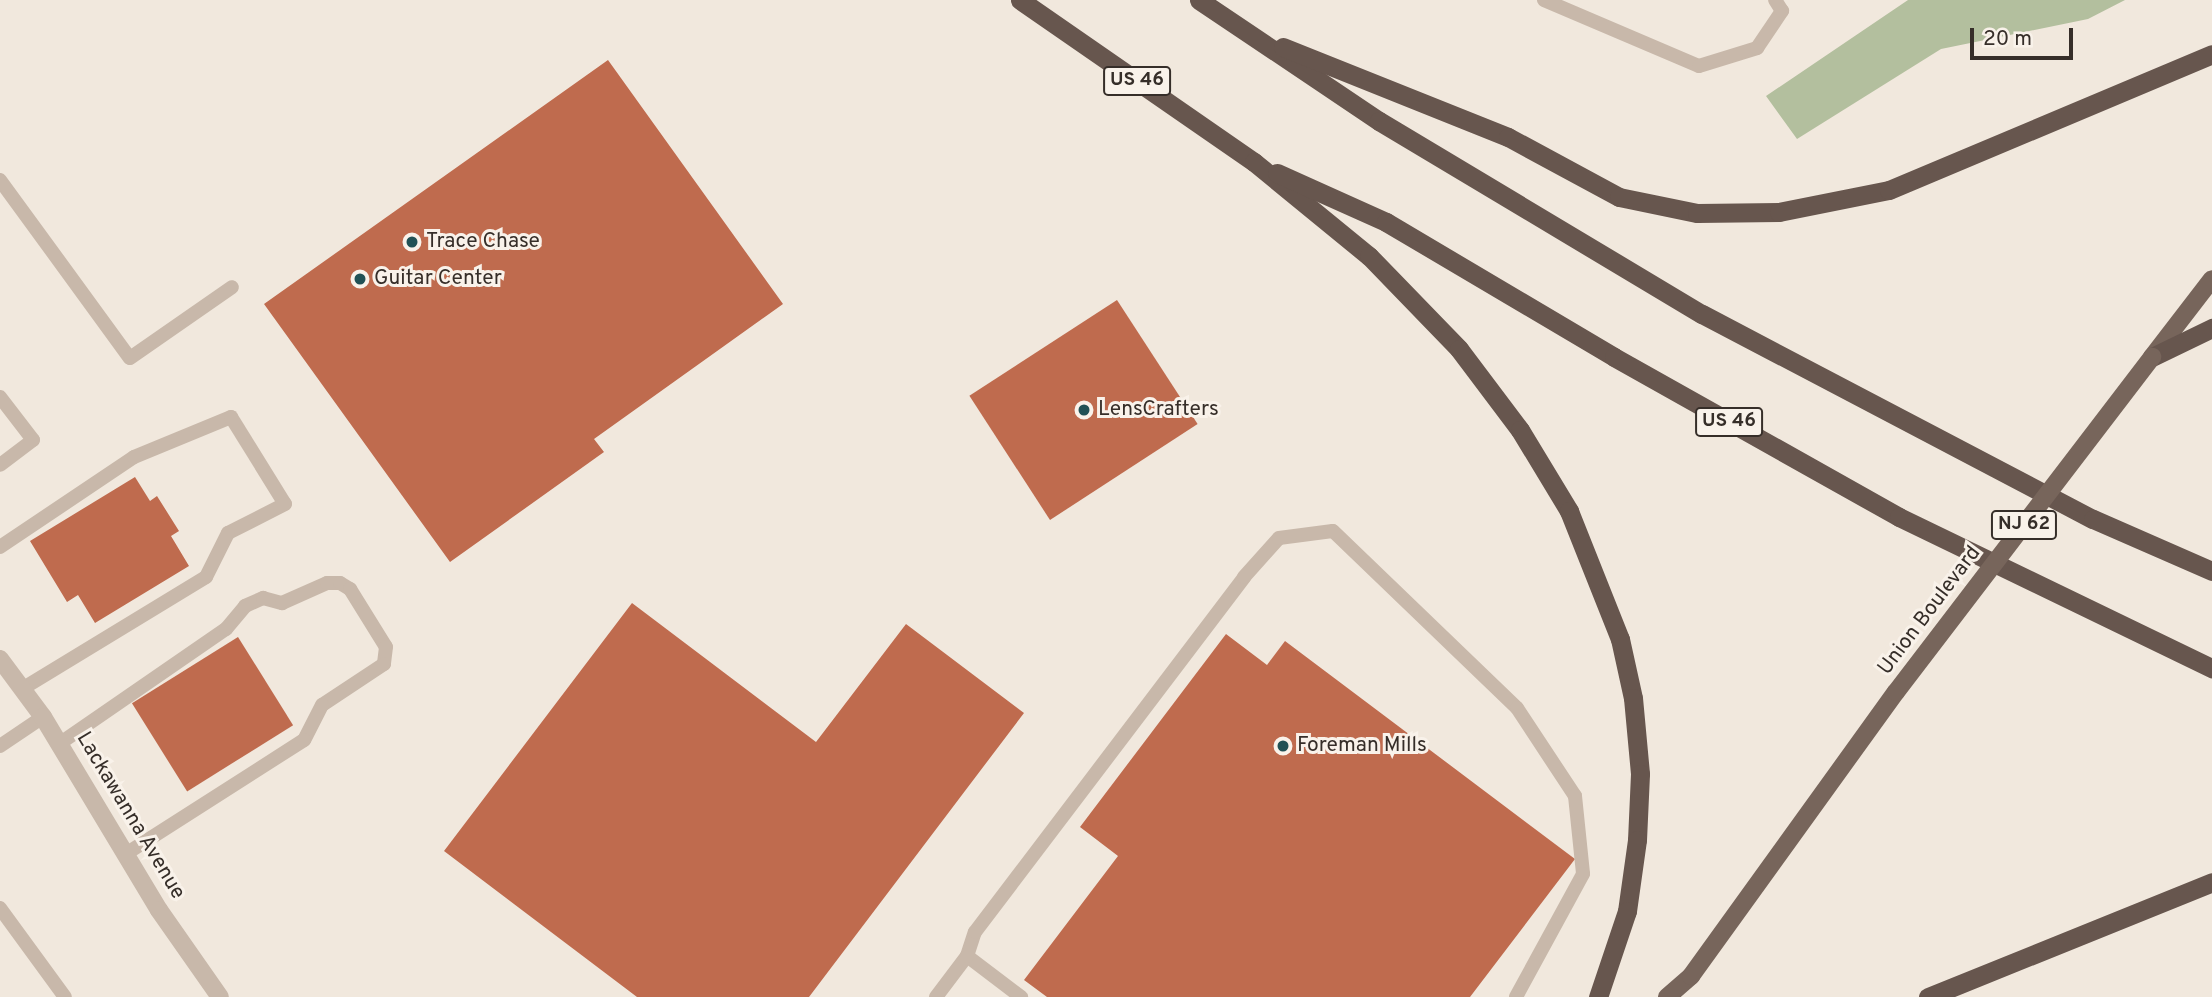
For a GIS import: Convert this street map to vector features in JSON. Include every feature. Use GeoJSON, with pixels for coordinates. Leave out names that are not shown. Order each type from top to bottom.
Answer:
{"type":"FeatureCollection","features":[{"type":"Feature","properties":{"kind":"highway","name":"US 46"},"geometry":{"type":"LineString","coordinates":[[1020,0],[1254,162],[1386,222],[1614,357],[1899,517],[2212,668]]}},
{"type":"Feature","properties":{"kind":"highway"},"geometry":{"type":"LineString","coordinates":[[1199,0],[1414,143],[1702,314],[2093,519],[2212,571]]}},
{"type":"Feature","properties":{"kind":"highway"},"geometry":{"type":"LineString","coordinates":[[1246,32],[1508,137],[1619,197],[1696,213],[1779,212],[1889,190],[2212,54]]}},
{"type":"Feature","properties":{"kind":"highway"},"geometry":{"type":"LineString","coordinates":[[1254,162],[1369,256],[1459,349],[1520,430],[1562,500],[1596,575],[1623,651],[1633,698],[1640,774],[1637,839],[1627,911],[1598,997]]}},
{"type":"Feature","properties":{"kind":"highway"},"geometry":{"type":"LineString","coordinates":[[2152,357],[2212,328]]}},
{"type":"Feature","properties":{"kind":"highway"},"geometry":{"type":"LineString","coordinates":[[1928,997],[2212,882]]}},
{"type":"Feature","properties":{"kind":"main road","name":"Union Boulevard"},"geometry":{"type":"LineString","coordinates":[[1682,997],[1691,976],[1896,692],[2212,279]]}},
{"type":"Feature","properties":{"kind":"main road","name":"Union Boulevard"},"geometry":{"type":"LineString","coordinates":[[1667,997],[1691,976]]}},
{"type":"Feature","properties":{"kind":"street","name":"Lackawanna Avenue"},"geometry":{"type":"LineString","coordinates":[[0,659],[43,717],[126,854],[220,997]]}},
{"type":"Feature","properties":{"kind":"lane"},"geometry":{"type":"LineString","coordinates":[[1544,0],[1699,66],[1757,48],[1782,11],[1775,0]]}},
{"type":"Feature","properties":{"kind":"lane"},"geometry":{"type":"LineString","coordinates":[[0,180],[130,358],[232,287]]}},
{"type":"Feature","properties":{"kind":"lane"},"geometry":{"type":"LineString","coordinates":[[0,397],[33,440],[0,465]]}},
{"type":"Feature","properties":{"kind":"lane"},"geometry":{"type":"LineString","coordinates":[[0,547],[134,457],[231,417],[285,504],[228,533],[206,577],[22,689]]}},
{"type":"Feature","properties":{"kind":"lane"},"geometry":{"type":"LineString","coordinates":[[936,997],[967,956],[975,932],[1244,577],[1279,538],[1333,531],[1517,708],[1575,796],[1583,874],[1517,997]]}},
{"type":"Feature","properties":{"kind":"lane"},"geometry":{"type":"LineString","coordinates":[[59,744],[226,629],[244,606],[263,598],[282,603],[327,583],[340,583],[350,589],[386,647],[384,664],[322,705],[304,740],[126,854]]}},
{"type":"Feature","properties":{"kind":"lane"},"geometry":{"type":"LineString","coordinates":[[0,746],[43,717]]}},
{"type":"Feature","properties":{"kind":"lane"},"geometry":{"type":"LineString","coordinates":[[0,908],[65,997]]}},
{"type":"Feature","properties":{"kind":"lane"},"geometry":{"type":"LineString","coordinates":[[967,956],[1021,997]]}},
{"type":"Feature","properties":{"kind":"green space"},"geometry":{"type":"Polygon","coordinates":[[[1908,0],[2125,0],[2088,19],[1941,49],[1797,139],[1766,96],[1908,0]]]}},
{"type":"Feature","properties":{"kind":"building"},"geometry":{"type":"Polygon","coordinates":[[[608,60],[783,304],[594,439],[604,452],[450,562],[264,304],[608,60]]]}},
{"type":"Feature","properties":{"kind":"building","name":"LensCrafters"},"geometry":{"type":"Polygon","coordinates":[[[1117,300],[1198,424],[1050,520],[969,396],[1117,300]]]}},
{"type":"Feature","properties":{"kind":"building"},"geometry":{"type":"Polygon","coordinates":[[[135,477],[150,501],[157,496],[179,531],[171,536],[189,566],[95,623],[78,595],[67,602],[30,541],[135,477]]]}},
{"type":"Feature","properties":{"kind":"building"},"geometry":{"type":"Polygon","coordinates":[[[632,603],[816,742],[906,624],[1024,713],[809,997],[637,997],[444,851],[632,603]]]}},
{"type":"Feature","properties":{"kind":"building","name":"Foreman Mills"},"geometry":{"type":"Polygon","coordinates":[[[1226,634],[1267,665],[1285,641],[1575,859],[1470,997],[1047,997],[1024,980],[1118,856],[1080,827],[1226,634]]]}},
{"type":"Feature","properties":{"kind":"building"},"geometry":{"type":"Polygon","coordinates":[[[238,637],[293,725],[187,791],[132,703],[238,637]]]}},
{"type":"Feature","properties":{"kind":"place","name":"Trace Chase"},"geometry":{"type":"Point","coordinates":[412,242]}},
{"type":"Feature","properties":{"kind":"place","name":"Guitar Center"},"geometry":{"type":"Point","coordinates":[360,279]}},
{"type":"Feature","properties":{"kind":"place","name":"LensCrafters"},"geometry":{"type":"Point","coordinates":[1084,410]}},
{"type":"Feature","properties":{"kind":"place","name":"Foreman Mills"},"geometry":{"type":"Point","coordinates":[1283,746]}}]}
